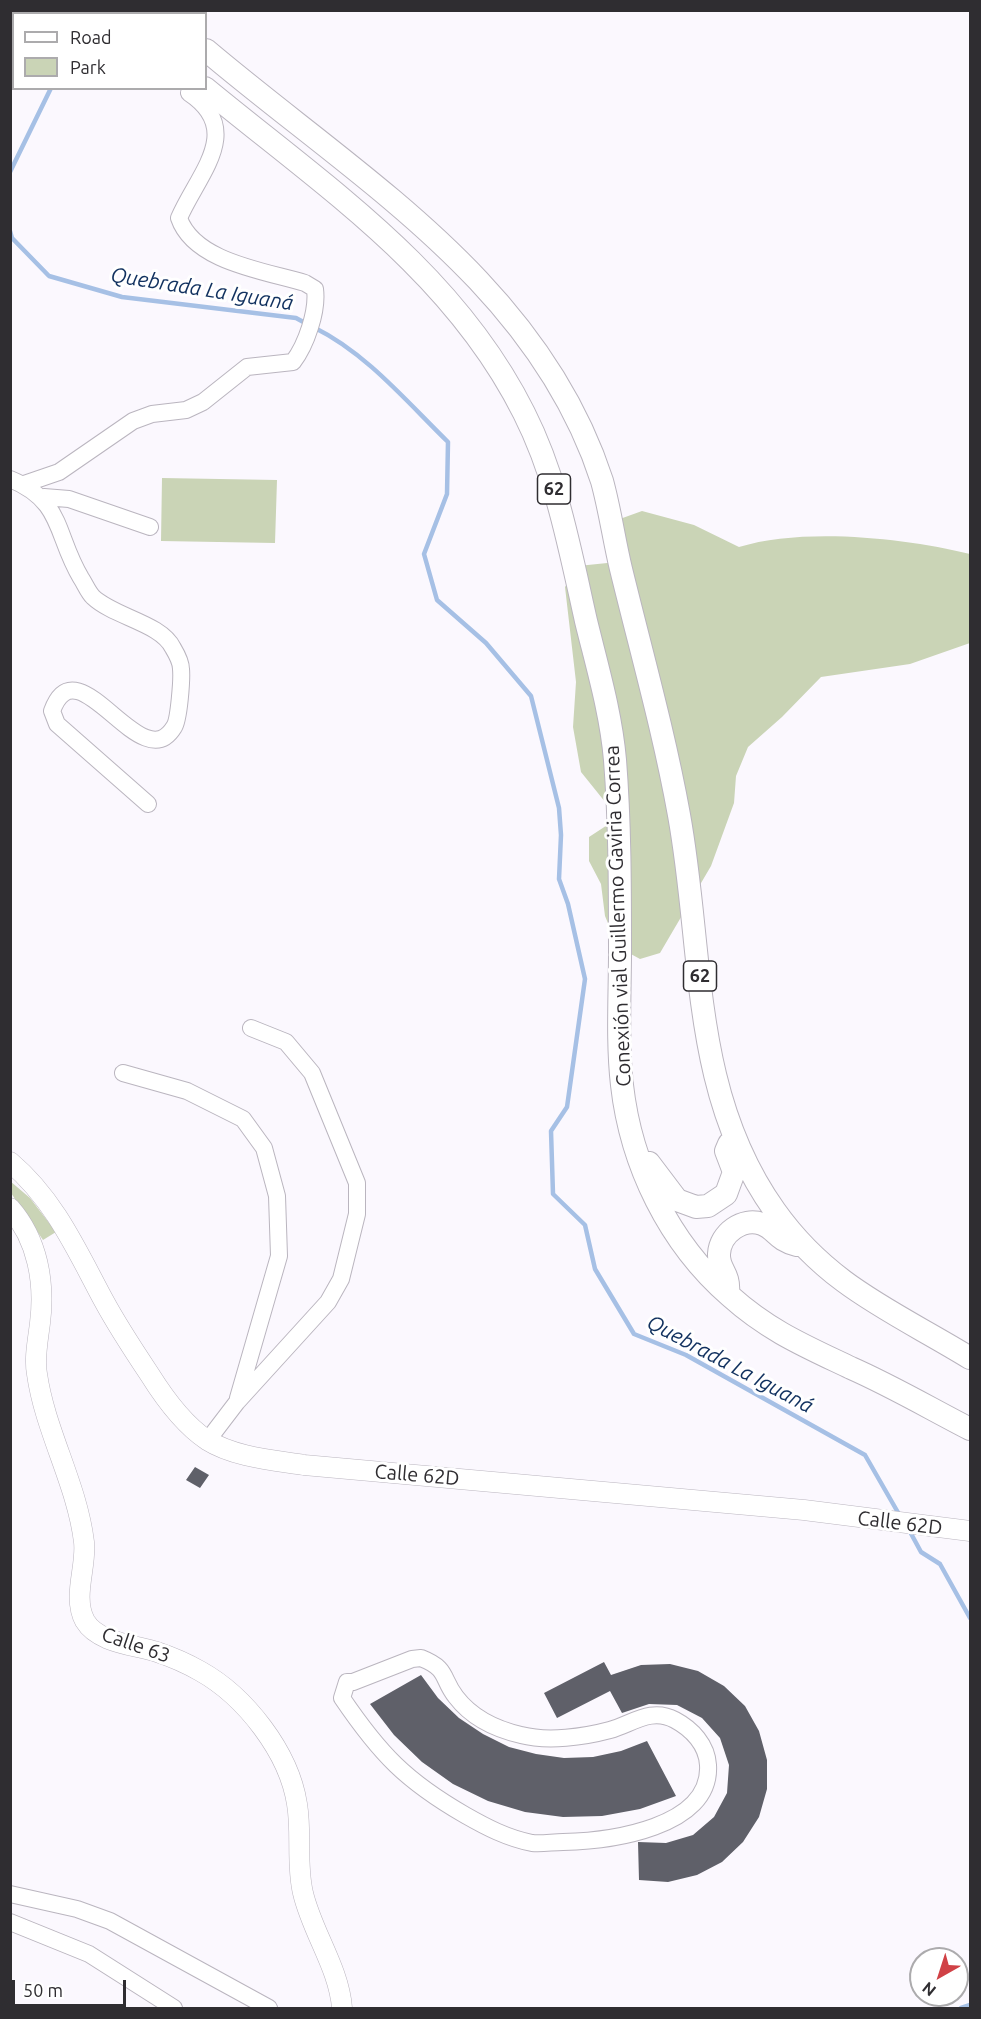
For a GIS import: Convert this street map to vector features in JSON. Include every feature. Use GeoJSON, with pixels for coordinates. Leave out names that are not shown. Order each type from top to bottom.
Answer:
{"type":"FeatureCollection","features":[{"type":"Feature","properties":{"kind":"highway","name":"62"},"geometry":{"type":"LineString","coordinates":[[207,51],[445,245],[482,281],[538,352],[575,414],[593,454],[611,515],[621,569],[657,713],[679,816],[713,1076],[732,1135],[757,1184],[804,1247],[844,1283],[885,1311],[970,1358]]}},
{"type":"Feature","properties":{"kind":"highway","name":"Conexión vial Guillermo Gaviria Correa"},"geometry":{"type":"LineString","coordinates":[[197,91],[395,243],[435,283],[470,324],[496,362],[526,416],[542,453],[568,540],[613,744],[620,870],[622,1087],[633,1143],[647,1180],[679,1239],[728,1295],[766,1325],[807,1350],[852,1368],[970,1429]]}},
{"type":"Feature","properties":{"kind":"highway"},"geometry":{"type":"LineString","coordinates":[[633,1143],[677,1200],[696,1207],[708,1206],[726,1194],[734,1172],[726,1151],[732,1135]]}},
{"type":"Feature","properties":{"kind":"highway"},"geometry":{"type":"LineString","coordinates":[[728,1295],[729,1279],[721,1266],[719,1254],[726,1234],[736,1226],[748,1222],[763,1224],[782,1241],[804,1247]]}},
{"type":"Feature","properties":{"kind":"main road","name":"Calle 62D"},"geometry":{"type":"LineString","coordinates":[[10,1162],[38,1189],[57,1214],[121,1331],[165,1398],[187,1423],[208,1440],[259,1458],[304,1465],[804,1510],[970,1532]]}},
{"type":"Feature","properties":{"kind":"main road","name":"Calle 63"},"geometry":{"type":"LineString","coordinates":[[10,1208],[27,1235],[40,1274],[41,1310],[36,1371],[79,1514],[84,1544],[80,1601],[85,1620],[94,1630],[109,1639],[171,1657],[202,1672],[243,1707],[270,1741],[285,1769],[297,1802],[303,1894],[333,1971],[342,2008]]}},
{"type":"Feature","properties":{"kind":"street"},"geometry":{"type":"LineString","coordinates":[[17,482],[59,472],[133,421],[152,414],[186,410],[203,402],[247,367],[293,362],[301,351],[316,300],[315,290],[305,283],[237,263],[201,248],[183,230],[179,218],[214,148],[217,128],[210,110],[197,91]]}},
{"type":"Feature","properties":{"kind":"street"},"geometry":{"type":"LineString","coordinates":[[17,482],[44,497],[69,499],[150,527]]}},
{"type":"Feature","properties":{"kind":"street"},"geometry":{"type":"LineString","coordinates":[[44,497],[58,522],[70,559],[92,596],[108,608],[158,632],[172,645],[181,667],[176,725],[167,736],[152,740],[136,733],[80,690],[68,690],[58,696],[52,711],[57,724],[148,804]]}},
{"type":"Feature","properties":{"kind":"street"},"geometry":{"type":"LineString","coordinates":[[208,1440],[237,1402],[328,1302],[341,1279],[357,1214],[357,1183],[312,1073],[286,1042],[251,1028]]}},
{"type":"Feature","properties":{"kind":"street"},"geometry":{"type":"LineString","coordinates":[[123,1073],[188,1092],[243,1119],[264,1148],[277,1196],[279,1256],[237,1402]]}},
{"type":"Feature","properties":{"kind":"street"},"geometry":{"type":"LineString","coordinates":[[421,1658],[442,1671],[454,1696],[479,1720],[534,1738],[555,1738],[611,1730],[645,1715],[675,1719],[703,1744],[708,1763],[704,1790],[696,1802],[678,1817],[649,1828],[585,1841],[534,1843],[488,1828],[429,1794],[399,1770],[371,1741],[342,1698],[347,1682],[353,1682],[412,1659],[421,1658]]}},
{"type":"Feature","properties":{"kind":"street"},"geometry":{"type":"LineString","coordinates":[[10,1894],[77,1909],[110,1921],[269,2008]]}},
{"type":"Feature","properties":{"kind":"street"},"geometry":{"type":"LineString","coordinates":[[10,1922],[89,1954],[174,2008]]}},
{"type":"Feature","properties":{"kind":"green space"},"geometry":{"type":"Polygon","coordinates":[[[162,478],[277,480],[275,543],[161,541],[162,478]]]}},
{"type":"Feature","properties":{"kind":"green space"},"geometry":{"type":"Polygon","coordinates":[[[642,511],[694,525],[739,547],[793,537],[824,536],[885,539],[970,554],[970,643],[910,664],[821,677],[782,717],[748,747],[736,776],[734,803],[711,866],[660,953],[640,959],[618,947],[605,916],[601,884],[589,861],[589,837],[618,818],[581,772],[573,727],[576,682],[565,587],[578,566],[617,562],[606,524],[642,511]]]}},
{"type":"Feature","properties":{"kind":"green space"},"geometry":{"type":"Polygon","coordinates":[[[10,1181],[30,1198],[56,1232],[43,1240],[11,1193],[10,1181]]]}},
{"type":"Feature","properties":{"kind":"building"},"geometry":{"type":"Polygon","coordinates":[[[195,1467],[209,1475],[200,1488],[186,1480],[195,1467]]]}},
{"type":"Feature","properties":{"kind":"building"},"geometry":{"type":"Polygon","coordinates":[[[604,1662],[611,1675],[641,1665],[670,1664],[698,1671],[724,1686],[745,1706],[759,1731],[767,1760],[767,1789],[759,1817],[743,1842],[722,1862],[697,1875],[668,1882],[639,1880],[638,1842],[666,1843],[693,1835],[714,1817],[727,1793],[729,1765],[720,1738],[702,1718],[677,1705],[649,1704],[622,1713],[610,1691],[557,1718],[544,1693],[604,1662]]]}},
{"type":"Feature","properties":{"kind":"building"},"geometry":{"type":"Polygon","coordinates":[[[421,1675],[438,1698],[459,1718],[509,1747],[564,1758],[593,1757],[621,1751],[647,1741],[676,1796],[640,1809],[602,1816],[563,1817],[525,1812],[488,1801],[453,1784],[422,1762],[394,1735],[370,1704],[421,1675]]]}},
{"type":"Feature","properties":{"kind":"waterway","name":"Quebrada La Iguaná"},"geometry":{"type":"LineString","coordinates":[[10,172],[50,90]]}},
{"type":"Feature","properties":{"kind":"waterway","name":"Quebrada La Iguaná"},"geometry":{"type":"LineString","coordinates":[[10,231],[12,238],[49,276],[122,297],[296,318],[307,324]]}},
{"type":"Feature","properties":{"kind":"waterway","name":"Quebrada La Iguaná"},"geometry":{"type":"LineString","coordinates":[[315,328],[334,338],[369,365],[448,442],[447,494],[424,554],[437,600],[486,643],[531,696],[559,808],[561,835],[559,879],[568,904],[585,979],[567,1107],[551,1131],[553,1194],[585,1225],[595,1269],[634,1334],[686,1355],[865,1455],[900,1516]]}},
{"type":"Feature","properties":{"kind":"waterway","name":"Quebrada La Iguaná"},"geometry":{"type":"LineString","coordinates":[[908,1528],[921,1552],[940,1564],[970,1618]]}},
{"type":"Feature","properties":{"kind":"waterway"},"geometry":{"type":"LineString","coordinates":[[961,2008],[970,2005]]}}]}
